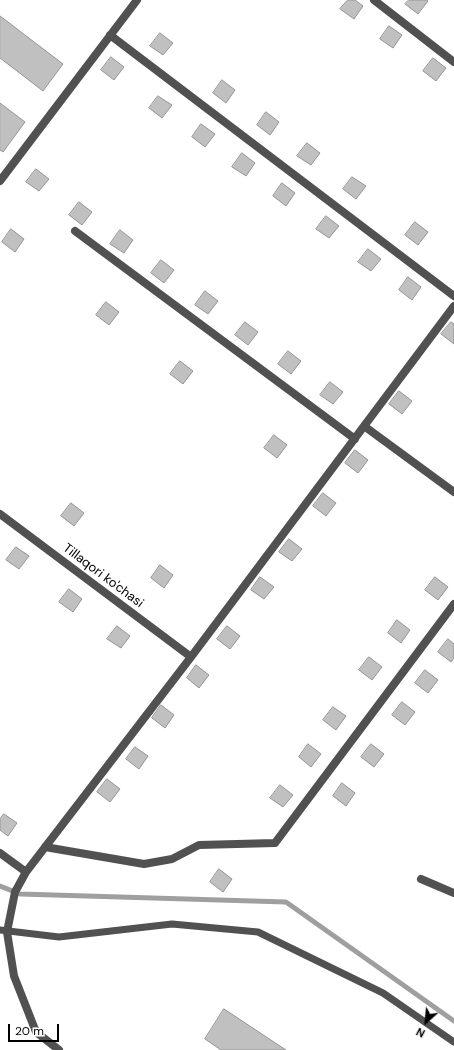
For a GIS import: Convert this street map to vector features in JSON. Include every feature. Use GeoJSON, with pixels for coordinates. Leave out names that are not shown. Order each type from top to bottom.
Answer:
{"type":"FeatureCollection","features":[{"type":"Feature","properties":{"kind":"street"},"geometry":{"type":"LineString","coordinates":[[0,181],[137,0]]}},
{"type":"Feature","properties":{"kind":"street"},"geometry":{"type":"LineString","coordinates":[[374,0],[454,62]]}},
{"type":"Feature","properties":{"kind":"street"},"geometry":{"type":"LineString","coordinates":[[110,35],[454,296]]}},
{"type":"Feature","properties":{"kind":"street"},"geometry":{"type":"LineString","coordinates":[[75,231],[355,439]]}},
{"type":"Feature","properties":{"kind":"street"},"geometry":{"type":"LineString","coordinates":[[59,1050],[36,1032],[14,976],[3,931],[15,892],[26,872],[191,657],[454,306]]}},
{"type":"Feature","properties":{"kind":"street"},"geometry":{"type":"LineString","coordinates":[[364,426],[454,492]]}},
{"type":"Feature","properties":{"kind":"street","name":"Tillaqori ko'chasi"},"geometry":{"type":"LineString","coordinates":[[0,514],[191,657]]}},
{"type":"Feature","properties":{"kind":"street"},"geometry":{"type":"LineString","coordinates":[[45,847],[144,864],[172,859],[199,845],[274,843],[454,604]]}},
{"type":"Feature","properties":{"kind":"street"},"geometry":{"type":"LineString","coordinates":[[0,853],[26,872]]}},
{"type":"Feature","properties":{"kind":"street"},"geometry":{"type":"LineString","coordinates":[[421,879],[454,893]]}},
{"type":"Feature","properties":{"kind":"lane"},"geometry":{"type":"LineString","coordinates":[[3,931],[59,938],[172,924],[258,932],[383,993],[454,1042]]}},
{"type":"Feature","properties":{"kind":"building"},"geometry":{"type":"Polygon","coordinates":[[[348,0],[355,0],[363,6],[354,19],[340,9],[348,0]]]}},
{"type":"Feature","properties":{"kind":"building"},"geometry":{"type":"Polygon","coordinates":[[[409,0],[428,1],[418,14],[405,4],[409,0]]]}},
{"type":"Feature","properties":{"kind":"building"},"geometry":{"type":"Polygon","coordinates":[[[0,16],[63,64],[43,91],[0,58],[0,16]]]}},
{"type":"Feature","properties":{"kind":"building"},"geometry":{"type":"Polygon","coordinates":[[[389,26],[402,35],[393,48],[380,39],[389,26]]]}},
{"type":"Feature","properties":{"kind":"building"},"geometry":{"type":"Polygon","coordinates":[[[160,33],[173,43],[163,55],[150,46],[160,33]]]}},
{"type":"Feature","properties":{"kind":"building"},"geometry":{"type":"Polygon","coordinates":[[[111,57],[124,67],[114,80],[101,70],[111,57]]]}},
{"type":"Feature","properties":{"kind":"building"},"geometry":{"type":"Polygon","coordinates":[[[433,58],[446,68],[436,81],[423,71],[433,58]]]}},
{"type":"Feature","properties":{"kind":"building"},"geometry":{"type":"Polygon","coordinates":[[[222,80],[235,90],[226,103],[213,93],[222,80]]]}},
{"type":"Feature","properties":{"kind":"building"},"geometry":{"type":"Polygon","coordinates":[[[158,96],[172,105],[162,118],[149,108],[158,96]]]}},
{"type":"Feature","properties":{"kind":"building"},"geometry":{"type":"Polygon","coordinates":[[[0,103],[25,122],[3,152],[0,150],[0,103]]]}},
{"type":"Feature","properties":{"kind":"building"},"geometry":{"type":"Polygon","coordinates":[[[266,112],[279,122],[270,135],[257,125],[266,112]]]}},
{"type":"Feature","properties":{"kind":"building"},"geometry":{"type":"Polygon","coordinates":[[[201,124],[215,134],[205,147],[192,137],[201,124]]]}},
{"type":"Feature","properties":{"kind":"building"},"geometry":{"type":"Polygon","coordinates":[[[307,143],[320,153],[311,165],[297,156],[307,143]]]}},
{"type":"Feature","properties":{"kind":"building"},"geometry":{"type":"Polygon","coordinates":[[[242,153],[255,163],[246,176],[232,167],[242,153]]]}},
{"type":"Feature","properties":{"kind":"building"},"geometry":{"type":"Polygon","coordinates":[[[36,169],[49,179],[39,191],[26,182],[36,169]]]}},
{"type":"Feature","properties":{"kind":"building"},"geometry":{"type":"Polygon","coordinates":[[[352,177],[366,186],[356,199],[343,189],[352,177]]]}},
{"type":"Feature","properties":{"kind":"building"},"geometry":{"type":"Polygon","coordinates":[[[282,183],[295,193],[286,206],[273,196],[282,183]]]}},
{"type":"Feature","properties":{"kind":"building"},"geometry":{"type":"Polygon","coordinates":[[[79,202],[92,212],[82,225],[69,215],[79,202]]]}},
{"type":"Feature","properties":{"kind":"building"},"geometry":{"type":"Polygon","coordinates":[[[326,216],[339,226],[329,238],[316,229],[326,216]]]}},
{"type":"Feature","properties":{"kind":"building"},"geometry":{"type":"Polygon","coordinates":[[[415,222],[428,232],[418,245],[405,235],[415,222]]]}},
{"type":"Feature","properties":{"kind":"building"},"geometry":{"type":"Polygon","coordinates":[[[11,229],[24,239],[15,252],[2,242],[11,229]]]}},
{"type":"Feature","properties":{"kind":"building"},"geometry":{"type":"Polygon","coordinates":[[[120,230],[133,240],[124,253],[110,244],[120,230]]]}},
{"type":"Feature","properties":{"kind":"building"},"geometry":{"type":"Polygon","coordinates":[[[368,249],[381,259],[371,271],[358,262],[368,249]]]}},
{"type":"Feature","properties":{"kind":"building"},"geometry":{"type":"Polygon","coordinates":[[[161,260],[174,270],[164,283],[151,273],[161,260]]]}},
{"type":"Feature","properties":{"kind":"building"},"geometry":{"type":"Polygon","coordinates":[[[408,277],[421,287],[412,300],[399,290],[408,277]]]}},
{"type":"Feature","properties":{"kind":"building"},"geometry":{"type":"Polygon","coordinates":[[[205,291],[218,301],[208,314],[195,305],[205,291]]]}},
{"type":"Feature","properties":{"kind":"building"},"geometry":{"type":"Polygon","coordinates":[[[106,302],[119,312],[109,325],[96,315],[106,302]]]}},
{"type":"Feature","properties":{"kind":"building"},"geometry":{"type":"Polygon","coordinates":[[[245,322],[258,332],[248,345],[235,335],[245,322]]]}},
{"type":"Feature","properties":{"kind":"building"},"geometry":{"type":"Polygon","coordinates":[[[451,322],[454,324],[454,344],[441,334],[451,322]]]}},
{"type":"Feature","properties":{"kind":"building"},"geometry":{"type":"Polygon","coordinates":[[[288,351],[301,361],[291,374],[278,364],[288,351]]]}},
{"type":"Feature","properties":{"kind":"building"},"geometry":{"type":"Polygon","coordinates":[[[180,361],[193,371],[183,384],[170,374],[180,361]]]}},
{"type":"Feature","properties":{"kind":"building"},"geometry":{"type":"Polygon","coordinates":[[[330,382],[343,392],[333,404],[320,395],[330,382]]]}},
{"type":"Feature","properties":{"kind":"building"},"geometry":{"type":"Polygon","coordinates":[[[399,391],[412,401],[402,414],[389,404],[399,391]]]}},
{"type":"Feature","properties":{"kind":"building"},"geometry":{"type":"Polygon","coordinates":[[[274,435],[287,445],[277,458],[264,448],[274,435]]]}},
{"type":"Feature","properties":{"kind":"building"},"geometry":{"type":"Polygon","coordinates":[[[355,450],[368,460],[358,473],[345,463],[355,450]]]}},
{"type":"Feature","properties":{"kind":"building"},"geometry":{"type":"Polygon","coordinates":[[[323,493],[336,503],[326,516],[313,506],[323,493]]]}},
{"type":"Feature","properties":{"kind":"building"},"geometry":{"type":"Polygon","coordinates":[[[71,503],[84,513],[74,526],[61,516],[71,503]]]}},
{"type":"Feature","properties":{"kind":"building"},"geometry":{"type":"Polygon","coordinates":[[[289,539],[302,549],[292,561],[279,552],[289,539]]]}},
{"type":"Feature","properties":{"kind":"building"},"geometry":{"type":"Polygon","coordinates":[[[16,547],[29,556],[19,569],[6,560],[16,547]]]}},
{"type":"Feature","properties":{"kind":"building"},"geometry":{"type":"Polygon","coordinates":[[[160,565],[173,575],[164,588],[151,578],[160,565]]]}},
{"type":"Feature","properties":{"kind":"building"},"geometry":{"type":"Polygon","coordinates":[[[260,577],[274,587],[264,599],[251,590],[260,577]]]}},
{"type":"Feature","properties":{"kind":"building"},"geometry":{"type":"Polygon","coordinates":[[[435,577],[448,587],[438,600],[425,590],[435,577]]]}},
{"type":"Feature","properties":{"kind":"building"},"geometry":{"type":"Polygon","coordinates":[[[69,589],[82,599],[73,612],[59,602],[69,589]]]}},
{"type":"Feature","properties":{"kind":"building"},"geometry":{"type":"Polygon","coordinates":[[[397,620],[410,630],[401,643],[388,633],[397,620]]]}},
{"type":"Feature","properties":{"kind":"building"},"geometry":{"type":"Polygon","coordinates":[[[117,626],[130,636],[121,648],[107,639],[117,626]]]}},
{"type":"Feature","properties":{"kind":"building"},"geometry":{"type":"Polygon","coordinates":[[[227,626],[240,636],[230,649],[217,639],[227,626]]]}},
{"type":"Feature","properties":{"kind":"building"},"geometry":{"type":"Polygon","coordinates":[[[448,639],[454,644],[454,658],[451,662],[438,652],[448,639]]]}},
{"type":"Feature","properties":{"kind":"building"},"geometry":{"type":"Polygon","coordinates":[[[369,657],[382,667],[372,680],[359,670],[369,657]]]}},
{"type":"Feature","properties":{"kind":"building"},"geometry":{"type":"Polygon","coordinates":[[[196,665],[209,675],[199,688],[187,678],[196,665]]]}},
{"type":"Feature","properties":{"kind":"building"},"geometry":{"type":"Polygon","coordinates":[[[425,670],[438,680],[428,693],[415,683],[425,670]]]}},
{"type":"Feature","properties":{"kind":"building"},"geometry":{"type":"Polygon","coordinates":[[[402,702],[415,712],[405,725],[392,715],[402,702]]]}},
{"type":"Feature","properties":{"kind":"building"},"geometry":{"type":"Polygon","coordinates":[[[161,705],[174,715],[165,728],[152,718],[161,705]]]}},
{"type":"Feature","properties":{"kind":"building"},"geometry":{"type":"Polygon","coordinates":[[[333,707],[346,716],[336,730],[323,720],[333,707]]]}},
{"type":"Feature","properties":{"kind":"building"},"geometry":{"type":"Polygon","coordinates":[[[308,744],[321,754],[311,767],[299,757],[308,744]]]}},
{"type":"Feature","properties":{"kind":"building"},"geometry":{"type":"Polygon","coordinates":[[[371,744],[384,754],[374,767],[361,757],[371,744]]]}},
{"type":"Feature","properties":{"kind":"building"},"geometry":{"type":"Polygon","coordinates":[[[135,747],[148,756],[139,769],[126,759],[135,747]]]}},
{"type":"Feature","properties":{"kind":"building"},"geometry":{"type":"Polygon","coordinates":[[[107,779],[120,789],[110,802],[97,792],[107,779]]]}},
{"type":"Feature","properties":{"kind":"building"},"geometry":{"type":"Polygon","coordinates":[[[342,783],[355,793],[346,806],[333,796],[342,783]]]}},
{"type":"Feature","properties":{"kind":"building"},"geometry":{"type":"Polygon","coordinates":[[[280,785],[293,795],[283,807],[270,798],[280,785]]]}},
{"type":"Feature","properties":{"kind":"building"},"geometry":{"type":"Polygon","coordinates":[[[4,814],[17,823],[8,836],[0,830],[0,819],[4,814]]]}},
{"type":"Feature","properties":{"kind":"building"},"geometry":{"type":"Polygon","coordinates":[[[219,869],[232,879],[223,892],[210,882],[219,869]]]}},
{"type":"Feature","properties":{"kind":"building"},"geometry":{"type":"Polygon","coordinates":[[[224,1009],[286,1050],[221,1050],[205,1039],[224,1009]]]}},
{"type":"Feature","properties":{"kind":"waterway"},"geometry":{"type":"LineString","coordinates":[[0,886],[20,894],[286,902],[454,1021]]}}]}
